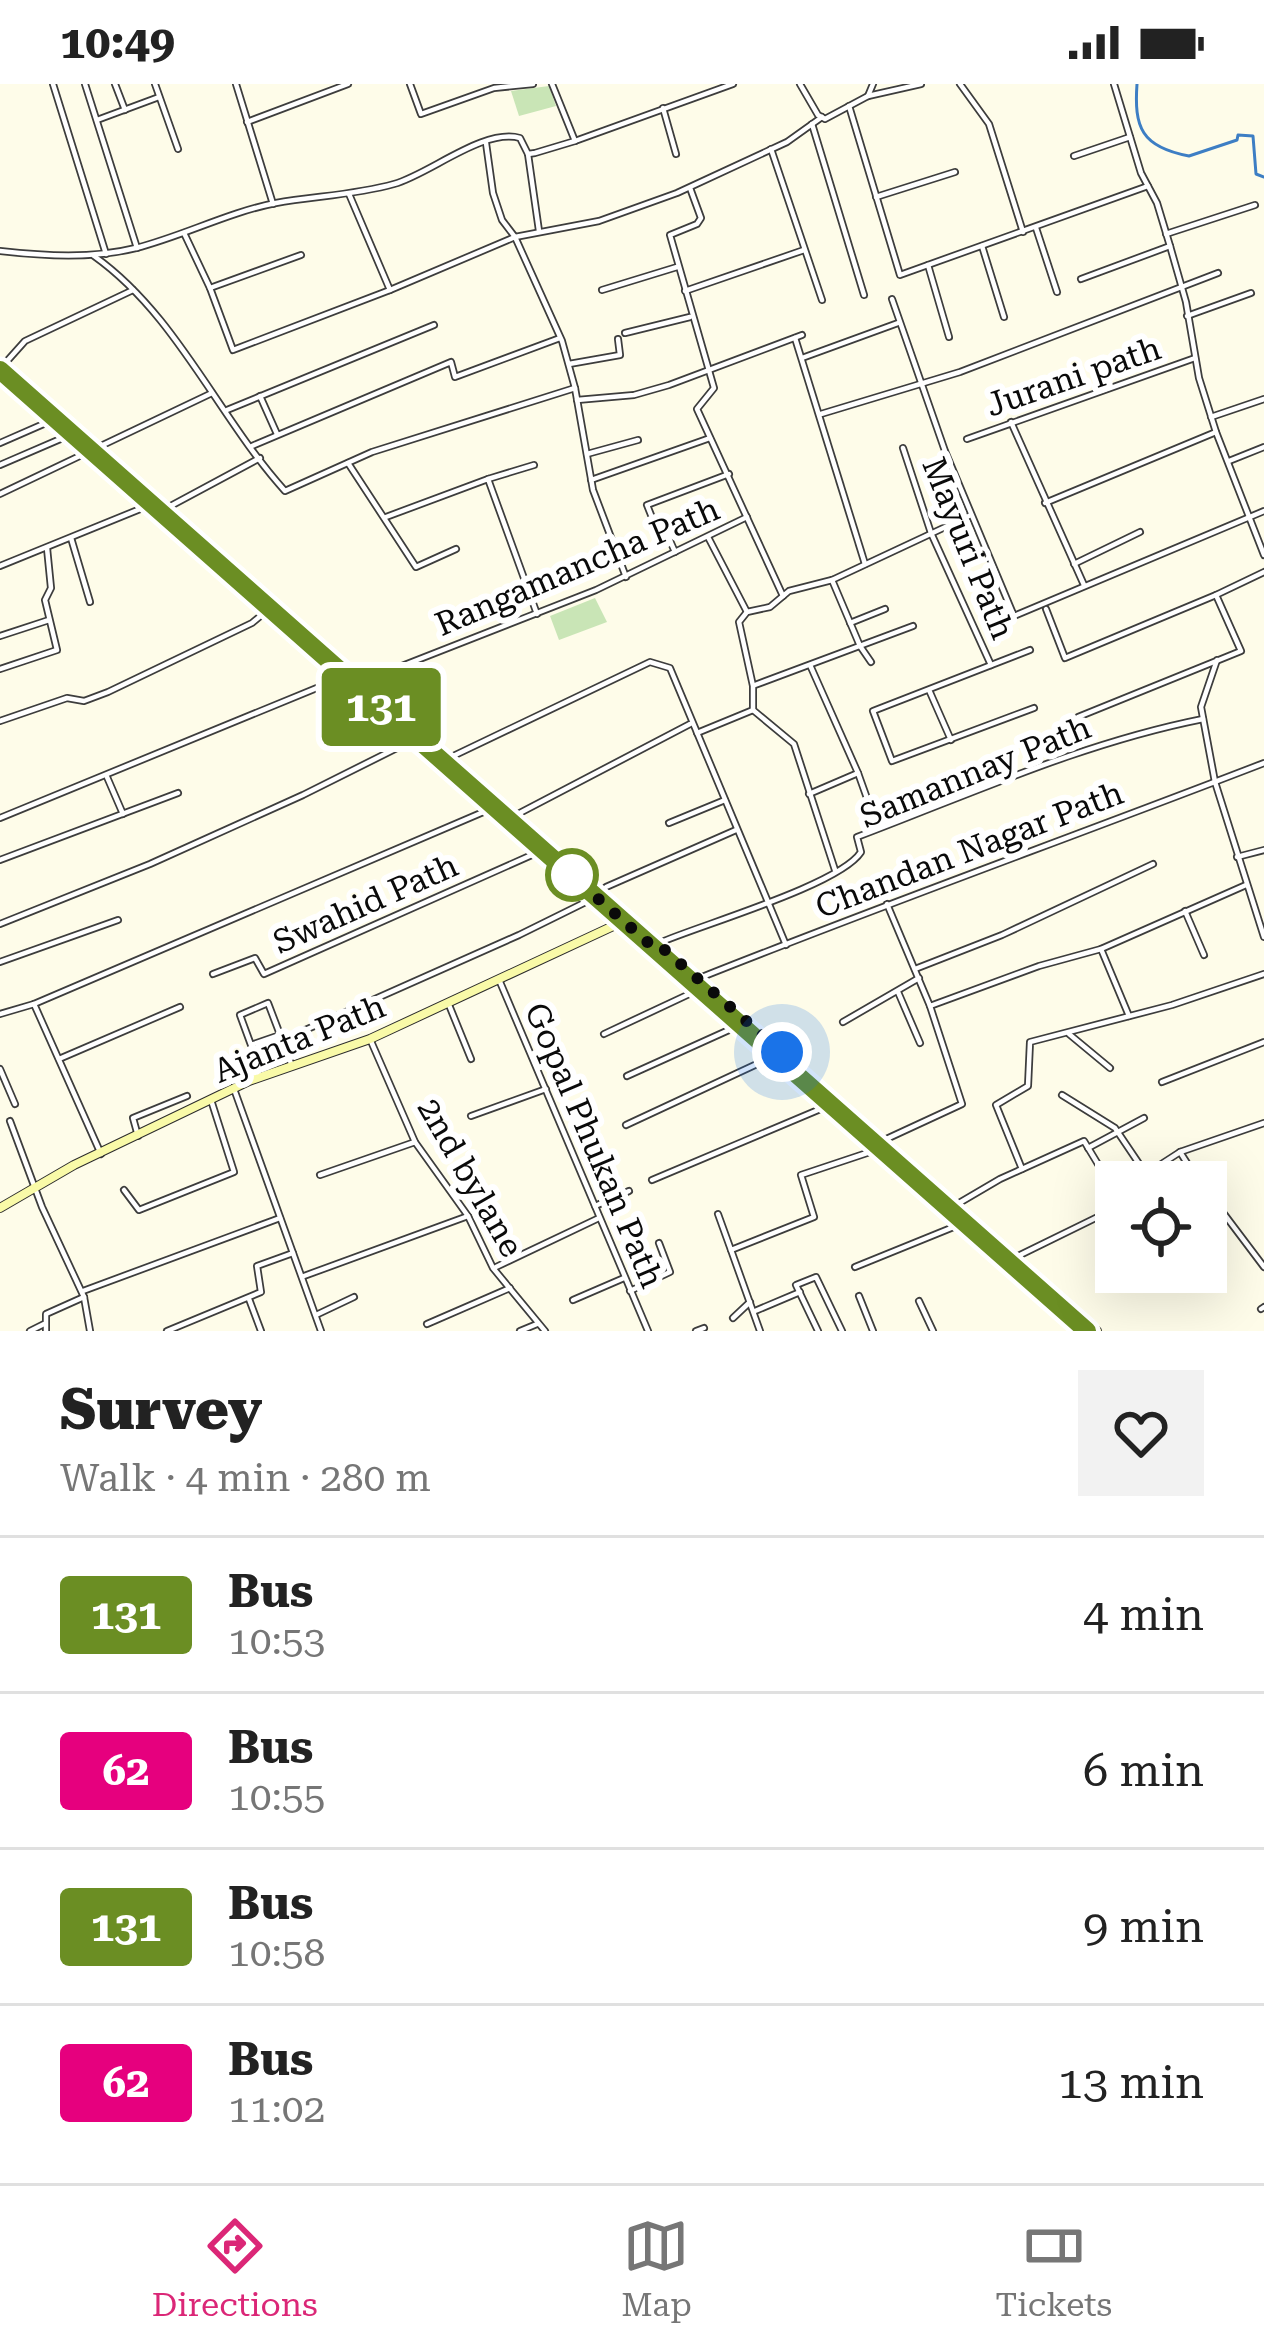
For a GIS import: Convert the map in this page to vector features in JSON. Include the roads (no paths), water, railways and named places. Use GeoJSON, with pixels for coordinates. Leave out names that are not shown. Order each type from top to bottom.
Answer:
{"type":"FeatureCollection","features":[{"type":"Feature","properties":{"kind":"main road"},"geometry":{"type":"LineString","coordinates":[[2,364],[5,381],[72,434],[100,449],[152,504],[779,1053],[1088,1331]]}},
{"type":"Feature","properties":{"kind":"main road"},"geometry":{"type":"LineString","coordinates":[[2,364],[269,608],[359,683]]}},
{"type":"Feature","properties":{"kind":"main road"},"geometry":{"type":"LineString","coordinates":[[419,736],[514,816],[625,920]]}},
{"type":"Feature","properties":{"kind":"main road","name":"Ajanta Path"},"geometry":{"type":"LineString","coordinates":[[0,1208],[234,1089],[370,1039],[625,920]]}},
{"type":"Feature","properties":{"kind":"main road"},"geometry":{"type":"LineString","coordinates":[[697,983],[740,1025],[779,1053]]}},
{"type":"Feature","properties":{"kind":"main road"},"geometry":{"type":"LineString","coordinates":[[953,1208],[1097,1331]]}},
{"type":"Feature","properties":{"kind":"street"},"geometry":{"type":"LineString","coordinates":[[53,84],[106,254]]}},
{"type":"Feature","properties":{"kind":"street"},"geometry":{"type":"LineString","coordinates":[[85,84],[137,248]]}},
{"type":"Feature","properties":{"kind":"street"},"geometry":{"type":"LineString","coordinates":[[115,84],[124,110]]}},
{"type":"Feature","properties":{"kind":"street"},"geometry":{"type":"LineString","coordinates":[[155,84],[178,149]]}},
{"type":"Feature","properties":{"kind":"street"},"geometry":{"type":"LineString","coordinates":[[236,84],[273,204]]}},
{"type":"Feature","properties":{"kind":"street"},"geometry":{"type":"LineString","coordinates":[[247,122],[348,84]]}},
{"type":"Feature","properties":{"kind":"street"},"geometry":{"type":"LineString","coordinates":[[410,84],[421,114],[494,88],[533,84]]}},
{"type":"Feature","properties":{"kind":"street"},"geometry":{"type":"LineString","coordinates":[[552,84],[575,140]]}},
{"type":"Feature","properties":{"kind":"street"},"geometry":{"type":"LineString","coordinates":[[528,154],[734,84]]}},
{"type":"Feature","properties":{"kind":"street"},"geometry":{"type":"LineString","coordinates":[[800,84],[822,117]]}},
{"type":"Feature","properties":{"kind":"street"},"geometry":{"type":"LineString","coordinates":[[868,96],[873,84]]}},
{"type":"Feature","properties":{"kind":"street"},"geometry":{"type":"LineString","coordinates":[[184,232],[233,350],[514,237],[598,221],[690,187],[868,96],[921,84]]}},
{"type":"Feature","properties":{"kind":"street"},"geometry":{"type":"LineString","coordinates":[[960,84],[989,124],[1023,232]]}},
{"type":"Feature","properties":{"kind":"street"},"geometry":{"type":"LineString","coordinates":[[1114,84],[1170,246],[1211,417],[1264,555]]}},
{"type":"Feature","properties":{"kind":"street"},"geometry":{"type":"LineString","coordinates":[[97,120],[160,97]]}},
{"type":"Feature","properties":{"kind":"street"},"geometry":{"type":"LineString","coordinates":[[849,106],[900,274],[1148,187]]}},
{"type":"Feature","properties":{"kind":"street"},"geometry":{"type":"LineString","coordinates":[[663,108],[676,154]]}},
{"type":"Feature","properties":{"kind":"street"},"geometry":{"type":"LineString","coordinates":[[812,124],[864,295]]}},
{"type":"Feature","properties":{"kind":"street"},"geometry":{"type":"LineString","coordinates":[[0,251],[94,256],[137,248],[273,204],[350,194],[418,176],[464,150],[510,135],[520,138],[528,154],[540,232]]}},
{"type":"Feature","properties":{"kind":"street"},"geometry":{"type":"LineString","coordinates":[[1073,156],[1130,137]]}},
{"type":"Feature","properties":{"kind":"street"},"geometry":{"type":"LineString","coordinates":[[486,143],[502,220],[561,337],[592,480],[607,534],[626,577]]}},
{"type":"Feature","properties":{"kind":"street"},"geometry":{"type":"LineString","coordinates":[[771,149],[822,300]]}},
{"type":"Feature","properties":{"kind":"street"},"geometry":{"type":"LineString","coordinates":[[876,196],[955,172]]}},
{"type":"Feature","properties":{"kind":"street"},"geometry":{"type":"LineString","coordinates":[[690,187],[700,218],[670,235],[714,388],[697,409],[784,596]]}},
{"type":"Feature","properties":{"kind":"street"},"geometry":{"type":"LineString","coordinates":[[350,194],[390,290]]}},
{"type":"Feature","properties":{"kind":"street"},"geometry":{"type":"LineString","coordinates":[[1166,233],[1255,205]]}},
{"type":"Feature","properties":{"kind":"street"},"geometry":{"type":"LineString","coordinates":[[1036,228],[1057,292]]}},
{"type":"Feature","properties":{"kind":"street"},"geometry":{"type":"LineString","coordinates":[[982,246],[1004,316]]}},
{"type":"Feature","properties":{"kind":"street"},"geometry":{"type":"LineString","coordinates":[[1082,279],[1170,246]]}},
{"type":"Feature","properties":{"kind":"street"},"geometry":{"type":"LineString","coordinates":[[684,291],[804,250]]}},
{"type":"Feature","properties":{"kind":"street"},"geometry":{"type":"LineString","coordinates":[[210,288],[302,255]]}},
{"type":"Feature","properties":{"kind":"street"},"geometry":{"type":"LineString","coordinates":[[94,256],[122,275],[283,490],[290,492],[348,463],[575,388]]}},
{"type":"Feature","properties":{"kind":"street"},"geometry":{"type":"LineString","coordinates":[[928,265],[949,337]]}},
{"type":"Feature","properties":{"kind":"street"},"geometry":{"type":"LineString","coordinates":[[602,290],[678,267]]}},
{"type":"Feature","properties":{"kind":"street"},"geometry":{"type":"LineString","coordinates":[[820,414],[922,385],[1218,273]]}},
{"type":"Feature","properties":{"kind":"street"},"geometry":{"type":"LineString","coordinates":[[2,364],[25,340],[134,290]]}},
{"type":"Feature","properties":{"kind":"street"},"geometry":{"type":"LineString","coordinates":[[1187,316],[1251,292]]}},
{"type":"Feature","properties":{"kind":"street"},"geometry":{"type":"LineString","coordinates":[[892,298],[1014,616],[1264,511]]}},
{"type":"Feature","properties":{"kind":"street"},"geometry":{"type":"LineString","coordinates":[[626,333],[692,316]]}},
{"type":"Feature","properties":{"kind":"street"},"geometry":{"type":"LineString","coordinates":[[802,358],[900,322]]}},
{"type":"Feature","properties":{"kind":"street"},"geometry":{"type":"LineString","coordinates":[[227,410],[434,325]]}},
{"type":"Feature","properties":{"kind":"street"},"geometry":{"type":"LineString","coordinates":[[577,400],[634,395],[798,336],[865,564]]}},
{"type":"Feature","properties":{"kind":"street"},"geometry":{"type":"LineString","coordinates":[[252,446],[451,362],[455,376],[561,337]]}},
{"type":"Feature","properties":{"kind":"street"},"geometry":{"type":"LineString","coordinates":[[569,364],[620,355],[617,339]]}},
{"type":"Feature","properties":{"kind":"street","name":"Jurani path"},"geometry":{"type":"LineString","coordinates":[[967,439],[1195,358]]}},
{"type":"Feature","properties":{"kind":"street"},"geometry":{"type":"LineString","coordinates":[[0,494],[214,392]]}},
{"type":"Feature","properties":{"kind":"street"},"geometry":{"type":"LineString","coordinates":[[260,396],[277,435]]}},
{"type":"Feature","properties":{"kind":"street"},"geometry":{"type":"LineString","coordinates":[[1211,417],[1264,399]]}},
{"type":"Feature","properties":{"kind":"street"},"geometry":{"type":"LineString","coordinates":[[0,443],[56,419]]}},
{"type":"Feature","properties":{"kind":"street"},"geometry":{"type":"LineString","coordinates":[[1011,422],[1084,585]]}},
{"type":"Feature","properties":{"kind":"street"},"geometry":{"type":"LineString","coordinates":[[1045,503],[1216,432]]}},
{"type":"Feature","properties":{"kind":"street"},"geometry":{"type":"LineString","coordinates":[[0,465],[72,434]]}},
{"type":"Feature","properties":{"kind":"street"},"geometry":{"type":"LineString","coordinates":[[592,480],[710,438]]}},
{"type":"Feature","properties":{"kind":"street"},"geometry":{"type":"LineString","coordinates":[[587,454],[638,440]]}},
{"type":"Feature","properties":{"kind":"street"},"geometry":{"type":"LineString","coordinates":[[1229,460],[1264,447]]}},
{"type":"Feature","properties":{"kind":"street","name":"Mayuri Path"},"geometry":{"type":"LineString","coordinates":[[903,448],[931,533],[992,665]]}},
{"type":"Feature","properties":{"kind":"street"},"geometry":{"type":"LineString","coordinates":[[163,510],[260,458]]}},
{"type":"Feature","properties":{"kind":"street"},"geometry":{"type":"LineString","coordinates":[[348,463],[416,567],[457,549]]}},
{"type":"Feature","properties":{"kind":"street"},"geometry":{"type":"LineString","coordinates":[[386,517],[534,465]]}},
{"type":"Feature","properties":{"kind":"street"},"geometry":{"type":"LineString","coordinates":[[676,553],[660,518],[653,520],[646,505],[729,474]]}},
{"type":"Feature","properties":{"kind":"street"},"geometry":{"type":"LineString","coordinates":[[488,479],[537,614]]}},
{"type":"Feature","properties":{"kind":"street"},"geometry":{"type":"LineString","coordinates":[[0,566],[152,504]]}},
{"type":"Feature","properties":{"kind":"street"},"geometry":{"type":"LineString","coordinates":[[752,710],[753,686],[739,622],[747,612],[770,607],[784,596],[832,580],[972,515]]}},
{"type":"Feature","properties":{"kind":"street","name":"Rangamancha Path"},"geometry":{"type":"LineString","coordinates":[[359,683],[626,577],[749,516]]}},
{"type":"Feature","properties":{"kind":"street"},"geometry":{"type":"LineString","coordinates":[[1073,565],[1140,532]]}},
{"type":"Feature","properties":{"kind":"street"},"geometry":{"type":"LineString","coordinates":[[708,537],[747,612]]}},
{"type":"Feature","properties":{"kind":"street"},"geometry":{"type":"LineString","coordinates":[[71,538],[90,602]]}},
{"type":"Feature","properties":{"kind":"street"},"geometry":{"type":"LineString","coordinates":[[0,669],[57,650],[44,600],[51,588],[47,548]]}},
{"type":"Feature","properties":{"kind":"street"},"geometry":{"type":"LineString","coordinates":[[1046,609],[1065,658],[1264,572]]}},
{"type":"Feature","properties":{"kind":"street"},"geometry":{"type":"LineString","coordinates":[[832,580],[871,662]]}},
{"type":"Feature","properties":{"kind":"street"},"geometry":{"type":"LineString","coordinates":[[1078,717],[1241,651],[1216,595]]}},
{"type":"Feature","properties":{"kind":"street"},"geometry":{"type":"LineString","coordinates":[[0,722],[68,698],[84,701],[108,692],[252,623],[269,608]]}},
{"type":"Feature","properties":{"kind":"street"},"geometry":{"type":"LineString","coordinates":[[850,623],[885,609]]}},
{"type":"Feature","properties":{"kind":"street"},"geometry":{"type":"LineString","coordinates":[[0,636],[50,620]]}},
{"type":"Feature","properties":{"kind":"street"},"geometry":{"type":"LineString","coordinates":[[753,686],[913,626]]}},
{"type":"Feature","properties":{"kind":"street"},"geometry":{"type":"LineString","coordinates":[[1030,650],[874,711],[892,761],[1034,708]]}},
{"type":"Feature","properties":{"kind":"street"},"geometry":{"type":"LineString","coordinates":[[1217,660],[1201,707],[1203,719],[1215,782],[1264,937]]}},
{"type":"Feature","properties":{"kind":"street"},"geometry":{"type":"LineString","coordinates":[[449,758],[650,662],[670,668],[786,945]]}},
{"type":"Feature","properties":{"kind":"street"},"geometry":{"type":"LineString","coordinates":[[810,665],[868,801]]}},
{"type":"Feature","properties":{"kind":"street"},"geometry":{"type":"LineString","coordinates":[[0,818],[346,676]]}},
{"type":"Feature","properties":{"kind":"street"},"geometry":{"type":"LineString","coordinates":[[928,689],[951,740]]}},
{"type":"Feature","properties":{"kind":"street"},"geometry":{"type":"LineString","coordinates":[[694,734],[752,710]]}},
{"type":"Feature","properties":{"kind":"street"},"geometry":{"type":"LineString","coordinates":[[752,710],[794,744],[836,872]]}},
{"type":"Feature","properties":{"kind":"street","name":"Samannay Path"},"geometry":{"type":"LineString","coordinates":[[655,945],[836,872],[861,852],[856,837],[1136,732],[1203,719]]}},
{"type":"Feature","properties":{"kind":"street"},"geometry":{"type":"LineString","coordinates":[[514,816],[690,724]]}},
{"type":"Feature","properties":{"kind":"street"},"geometry":{"type":"LineString","coordinates":[[0,924],[150,864],[419,736]]}},
{"type":"Feature","properties":{"kind":"street","name":"Chandan Nagar Path"},"geometry":{"type":"LineString","coordinates":[[604,1034],[697,983],[786,945],[1264,763]]}},
{"type":"Feature","properties":{"kind":"street"},"geometry":{"type":"LineString","coordinates":[[809,794],[858,773]]}},
{"type":"Feature","properties":{"kind":"street"},"geometry":{"type":"LineString","coordinates":[[106,777],[123,814]]}},
{"type":"Feature","properties":{"kind":"street"},"geometry":{"type":"LineString","coordinates":[[0,860],[178,793]]}},
{"type":"Feature","properties":{"kind":"street"},"geometry":{"type":"LineString","coordinates":[[669,823],[724,800]]}},
{"type":"Feature","properties":{"kind":"street"},"geometry":{"type":"LineString","coordinates":[[0,1014],[34,1004],[495,807]]}},
{"type":"Feature","properties":{"kind":"street"},"geometry":{"type":"LineString","coordinates":[[606,887],[736,830]]}},
{"type":"Feature","properties":{"kind":"street","name":"Swahid Path"},"geometry":{"type":"LineString","coordinates":[[213,974],[255,958],[264,974],[543,850]]}},
{"type":"Feature","properties":{"kind":"street"},"geometry":{"type":"LineString","coordinates":[[1237,857],[1264,850]]}},
{"type":"Feature","properties":{"kind":"street"},"geometry":{"type":"LineString","coordinates":[[915,969],[1002,935],[1153,864]]}},
{"type":"Feature","properties":{"kind":"street"},"geometry":{"type":"LineString","coordinates":[[930,1006],[1039,966],[1101,950],[1246,885]]}},
{"type":"Feature","properties":{"kind":"street"},"geometry":{"type":"LineString","coordinates":[[292,1066],[282,1037],[268,1004],[239,1015],[251,1045],[282,1037],[596,897]]}},
{"type":"Feature","properties":{"kind":"street"},"geometry":{"type":"LineString","coordinates":[[731,1250],[814,1216],[801,1175],[880,1145],[962,1104],[930,1006],[887,904]]}},
{"type":"Feature","properties":{"kind":"street"},"geometry":{"type":"LineString","coordinates":[[1185,910],[1204,955]]}},
{"type":"Feature","properties":{"kind":"street"},"geometry":{"type":"LineString","coordinates":[[1255,914],[1264,911]]}},
{"type":"Feature","properties":{"kind":"street"},"geometry":{"type":"LineString","coordinates":[[0,962],[118,920]]}},
{"type":"Feature","properties":{"kind":"street"},"geometry":{"type":"LineString","coordinates":[[1101,950],[1129,1016]]}},
{"type":"Feature","properties":{"kind":"street"},"geometry":{"type":"LineString","coordinates":[[1022,1169],[996,1105],[1028,1086],[1030,1042],[1264,974]]}},
{"type":"Feature","properties":{"kind":"street","name":"Gopal Phukan Path"},"geometry":{"type":"LineString","coordinates":[[497,977],[648,1331]]}},
{"type":"Feature","properties":{"kind":"street"},"geometry":{"type":"LineString","coordinates":[[843,1022],[919,978]]}},
{"type":"Feature","properties":{"kind":"street"},"geometry":{"type":"LineString","coordinates":[[898,992],[920,1043]]}},
{"type":"Feature","properties":{"kind":"street"},"geometry":{"type":"LineString","coordinates":[[446,1000],[471,1059]]}},
{"type":"Feature","properties":{"kind":"street"},"geometry":{"type":"LineString","coordinates":[[34,1004],[101,1154]]}},
{"type":"Feature","properties":{"kind":"street"},"geometry":{"type":"LineString","coordinates":[[59,1059],[180,1007]]}},
{"type":"Feature","properties":{"kind":"street"},"geometry":{"type":"LineString","coordinates":[[627,1076],[740,1025]]}},
{"type":"Feature","properties":{"kind":"street"},"geometry":{"type":"LineString","coordinates":[[1069,1034],[1110,1068]]}},
{"type":"Feature","properties":{"kind":"street","name":"2nd bylane"},"geometry":{"type":"LineString","coordinates":[[370,1039],[415,1142],[468,1216],[494,1268],[545,1331]]}},
{"type":"Feature","properties":{"kind":"street"},"geometry":{"type":"LineString","coordinates":[[1162,1082],[1264,1042]]}},
{"type":"Feature","properties":{"kind":"street"},"geometry":{"type":"LineString","coordinates":[[626,1125],[779,1053]]}},
{"type":"Feature","properties":{"kind":"street"},"geometry":{"type":"LineString","coordinates":[[0,1069],[15,1105]]}},
{"type":"Feature","properties":{"kind":"street"},"geometry":{"type":"LineString","coordinates":[[234,1089],[321,1331]]}},
{"type":"Feature","properties":{"kind":"street"},"geometry":{"type":"LineString","coordinates":[[471,1116],[546,1089]]}},
{"type":"Feature","properties":{"kind":"street"},"geometry":{"type":"LineString","coordinates":[[1062,1095],[1117,1131],[1146,1174],[1180,1152],[1264,1123]]}},
{"type":"Feature","properties":{"kind":"street"},"geometry":{"type":"LineString","coordinates":[[138,1136],[133,1118],[187,1096]]}},
{"type":"Feature","properties":{"kind":"street"},"geometry":{"type":"LineString","coordinates":[[124,1190],[139,1210],[234,1172],[212,1100]]}},
{"type":"Feature","properties":{"kind":"street"},"geometry":{"type":"LineString","coordinates":[[652,1180],[833,1102]]}},
{"type":"Feature","properties":{"kind":"street"},"geometry":{"type":"LineString","coordinates":[[1088,1148],[1144,1118]]}},
{"type":"Feature","properties":{"kind":"street"},"geometry":{"type":"LineString","coordinates":[[10,1121],[82,1294],[90,1331]]}},
{"type":"Feature","properties":{"kind":"street"},"geometry":{"type":"LineString","coordinates":[[953,1208],[1084,1141],[1096,1161]]}},
{"type":"Feature","properties":{"kind":"street"},"geometry":{"type":"LineString","coordinates":[[320,1175],[415,1142]]}},
{"type":"Feature","properties":{"kind":"street"},"geometry":{"type":"LineString","coordinates":[[1180,1152],[1186,1161]]}},
{"type":"Feature","properties":{"kind":"street"},"geometry":{"type":"LineString","coordinates":[[595,1206],[629,1191]]}},
{"type":"Feature","properties":{"kind":"street"},"geometry":{"type":"LineString","coordinates":[[718,1214],[760,1331]]}},
{"type":"Feature","properties":{"kind":"street"},"geometry":{"type":"LineString","coordinates":[[302,1277],[468,1216]]}},
{"type":"Feature","properties":{"kind":"street"},"geometry":{"type":"LineString","coordinates":[[30,1331],[45,1328],[46,1314],[82,1294],[280,1218]]}},
{"type":"Feature","properties":{"kind":"street"},"geometry":{"type":"LineString","coordinates":[[494,1268],[599,1218]]}},
{"type":"Feature","properties":{"kind":"street"},"geometry":{"type":"LineString","coordinates":[[1015,1258],[1095,1218]]}},
{"type":"Feature","properties":{"kind":"street"},"geometry":{"type":"LineString","coordinates":[[1227,1218],[1264,1267]]}},
{"type":"Feature","properties":{"kind":"street"},"geometry":{"type":"LineString","coordinates":[[855,1267],[961,1224]]}},
{"type":"Feature","properties":{"kind":"street"},"geometry":{"type":"LineString","coordinates":[[630,1291],[670,1272],[658,1243]]}},
{"type":"Feature","properties":{"kind":"street"},"geometry":{"type":"LineString","coordinates":[[167,1331],[261,1292],[257,1266],[293,1253]]}},
{"type":"Feature","properties":{"kind":"street"},"geometry":{"type":"LineString","coordinates":[[818,1331],[796,1285],[816,1277],[842,1331]]}},
{"type":"Feature","properties":{"kind":"street"},"geometry":{"type":"LineString","coordinates":[[573,1300],[624,1278]]}},
{"type":"Feature","properties":{"kind":"street"},"geometry":{"type":"LineString","coordinates":[[427,1324],[510,1288]]}},
{"type":"Feature","properties":{"kind":"street"},"geometry":{"type":"LineString","coordinates":[[753,1312],[800,1292]]}},
{"type":"Feature","properties":{"kind":"street"},"geometry":{"type":"LineString","coordinates":[[859,1296],[873,1331]]}},
{"type":"Feature","properties":{"kind":"street"},"geometry":{"type":"LineString","coordinates":[[316,1315],[354,1297]]}},
{"type":"Feature","properties":{"kind":"street"},"geometry":{"type":"LineString","coordinates":[[249,1299],[261,1331]]}},
{"type":"Feature","properties":{"kind":"street"},"geometry":{"type":"LineString","coordinates":[[920,1301],[933,1331]]}},
{"type":"Feature","properties":{"kind":"street"},"geometry":{"type":"LineString","coordinates":[[733,1318],[750,1302]]}},
{"type":"Feature","properties":{"kind":"street"},"geometry":{"type":"LineString","coordinates":[[520,1331],[539,1324]]}},
{"type":"Feature","properties":{"kind":"street"},"geometry":{"type":"LineString","coordinates":[[695,1331],[704,1328]]}},
{"type":"Feature","properties":{"kind":"waterway"},"geometry":{"type":"LineString","coordinates":[[1137,84],[1139,123],[1151,141],[1189,156],[1237,140],[1238,135],[1253,136],[1256,174],[1264,177]]}}]}
